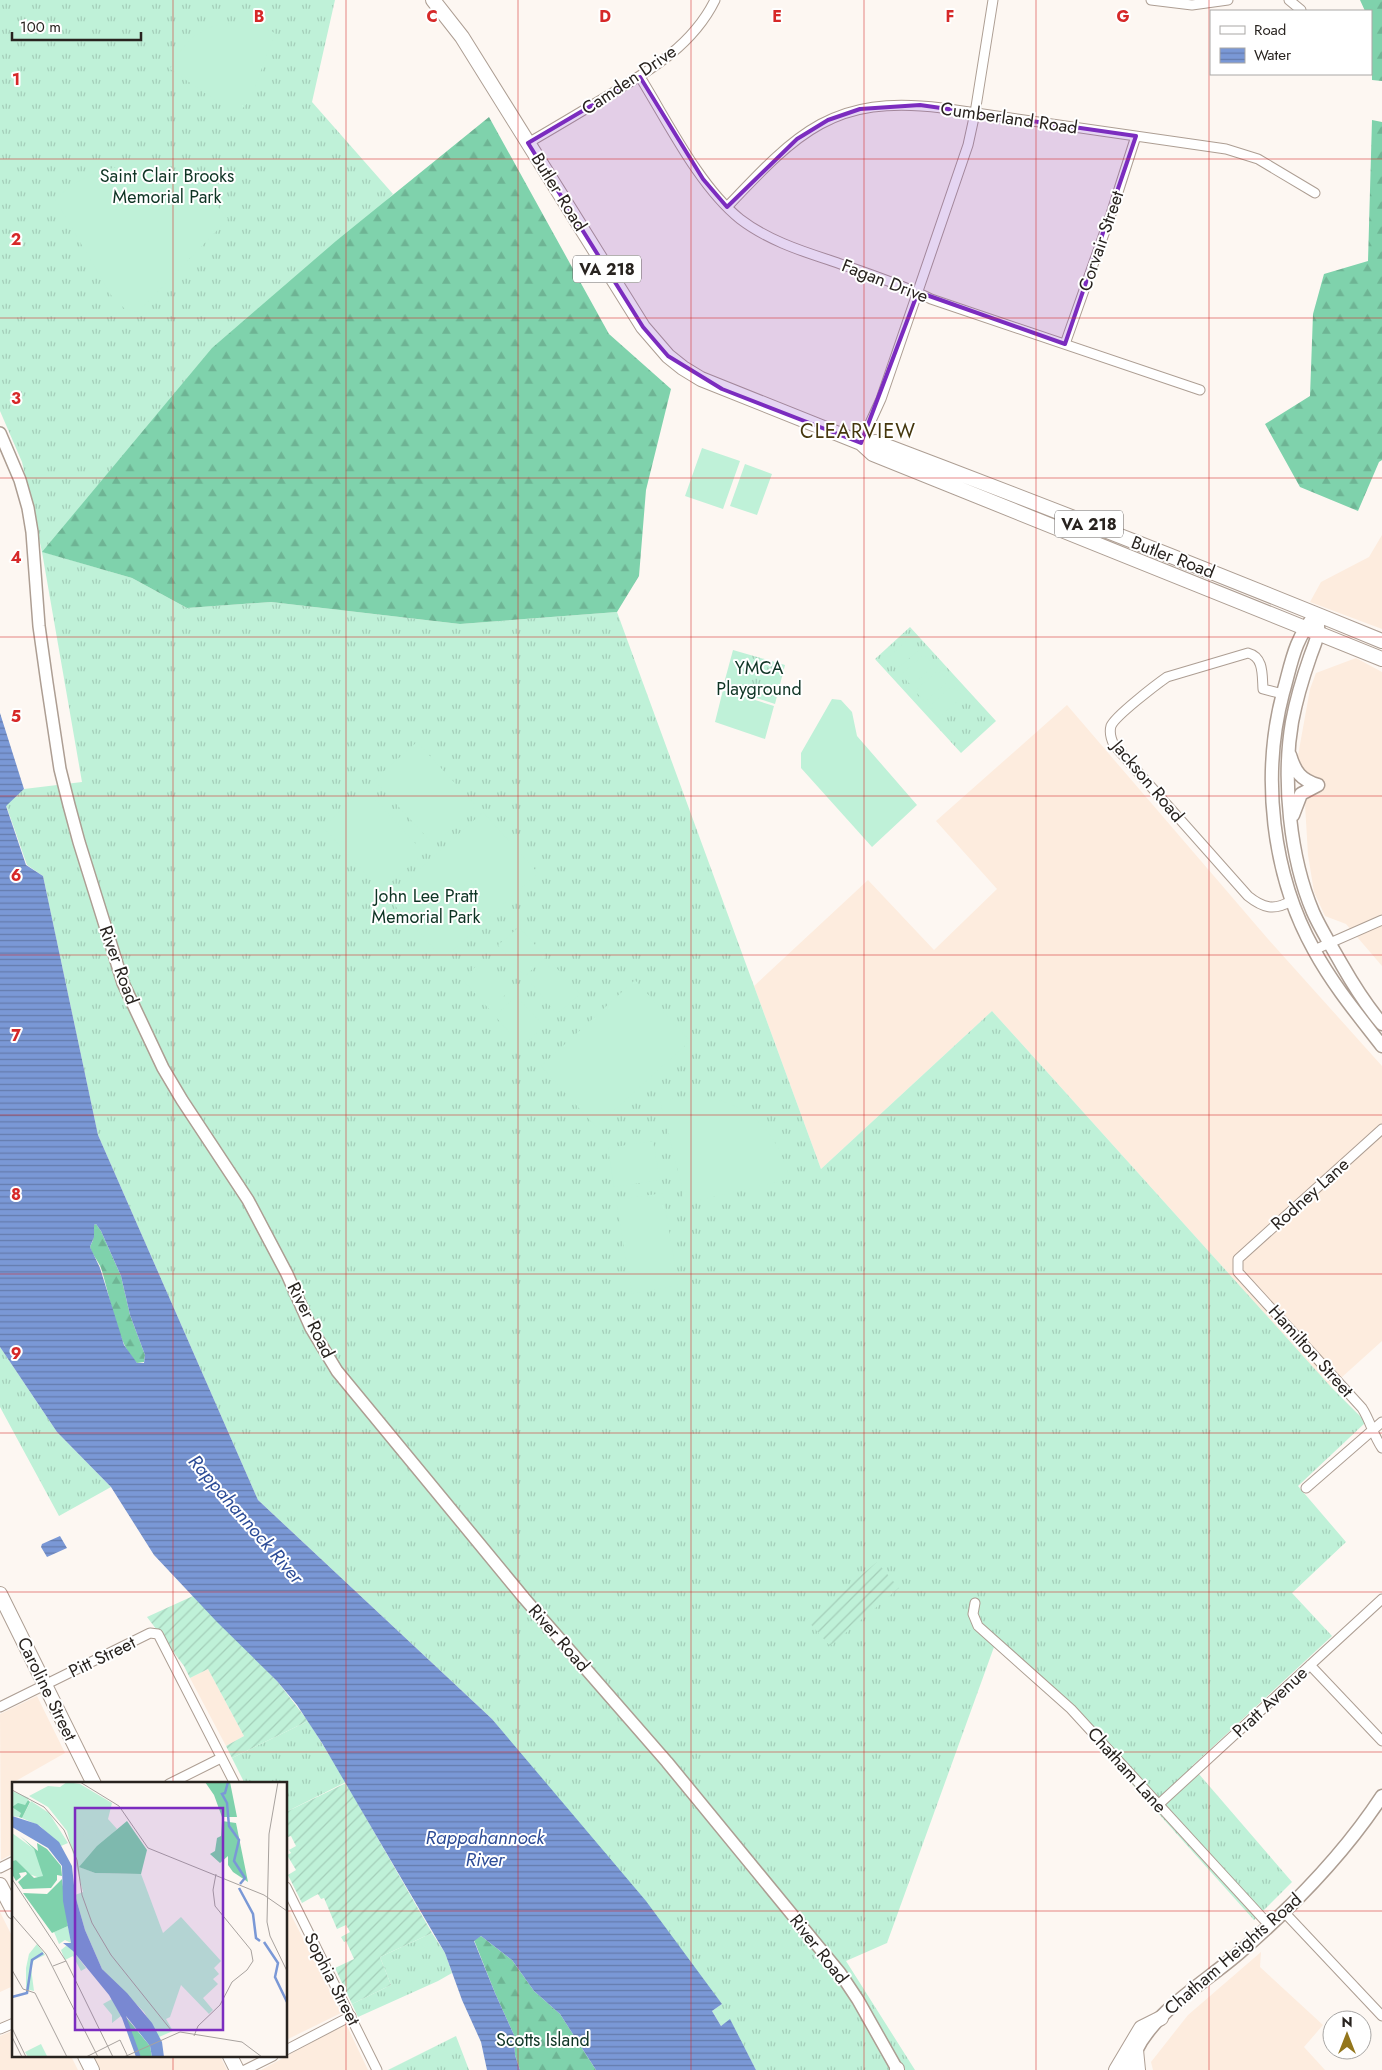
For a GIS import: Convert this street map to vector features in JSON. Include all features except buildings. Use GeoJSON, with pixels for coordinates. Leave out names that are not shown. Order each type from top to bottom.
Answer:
{"type":"FeatureCollection","features":[{"type":"Feature","properties":{"kind":"main road","name":"Butler Road"},"geometry":{"type":"LineString","coordinates":[[434,0],[462,37],[643,327],[668,356],[683,368],[722,389],[861,443],[873,454],[1304,628]]}},
{"type":"Feature","properties":{"kind":"main road","name":"Butler Road"},"geometry":{"type":"LineString","coordinates":[[861,443],[876,442],[1265,592],[1316,614]]}},
{"type":"Feature","properties":{"kind":"main road"},"geometry":{"type":"LineString","coordinates":[[1316,614],[1304,628],[1296,646],[1276,719],[1273,787],[1278,843],[1286,886],[1314,950],[1354,1011],[1382,1046]]}},
{"type":"Feature","properties":{"kind":"main road"},"geometry":{"type":"LineString","coordinates":[[1316,614],[1319,634],[1310,656],[1292,719],[1288,748],[1287,783],[1291,821],[1302,881],[1313,912],[1356,989],[1382,1024]]}},
{"type":"Feature","properties":{"kind":"main road","name":"VA 218"},"geometry":{"type":"LineString","coordinates":[[1316,614],[1382,640]]}},
{"type":"Feature","properties":{"kind":"main road","name":"VA 218"},"geometry":{"type":"LineString","coordinates":[[1304,628],[1382,659]]}},
{"type":"Feature","properties":{"kind":"main road"},"geometry":{"type":"LineString","coordinates":[[1288,748],[1299,776],[1308,782],[1318,785],[1301,794],[1291,821]]}},
{"type":"Feature","properties":{"kind":"main road","name":"Caroline Street"},"geometry":{"type":"LineString","coordinates":[[0,1594],[93,1782]]}},
{"type":"Feature","properties":{"kind":"main road","name":"Chatham Heights Road"},"geometry":{"type":"LineString","coordinates":[[1128,2070],[1136,2050],[1147,2032],[1160,2018],[1239,1953],[1284,1912],[1380,1804]]}},
{"type":"Feature","properties":{"kind":"main road"},"geometry":{"type":"LineString","coordinates":[[0,1885],[12,1908]]}},
{"type":"Feature","properties":{"kind":"main road"},"geometry":{"type":"LineString","coordinates":[[1116,2070],[1142,2028],[1160,2018]]}},
{"type":"Feature","properties":{"kind":"main road"},"geometry":{"type":"LineString","coordinates":[[1136,2050],[1138,2070]]}},
{"type":"Feature","properties":{"kind":"main road"},"geometry":{"type":"LineString","coordinates":[[86,2058],[92,2070]]}},
{"type":"Feature","properties":{"kind":"main road"},"geometry":{"type":"LineString","coordinates":[[231,2058],[237,2070]]}},
{"type":"Feature","properties":{"kind":"street","name":"Camden Drive"},"geometry":{"type":"LineString","coordinates":[[528,143],[660,64],[692,35],[703,22],[715,0]]}},
{"type":"Feature","properties":{"kind":"street"},"geometry":{"type":"LineString","coordinates":[[861,443],[881,399],[968,145],[993,0]]}},
{"type":"Feature","properties":{"kind":"street"},"geometry":{"type":"LineString","coordinates":[[1151,0],[1192,5],[1228,0]]}},
{"type":"Feature","properties":{"kind":"street"},"geometry":{"type":"LineString","coordinates":[[1289,0],[1301,10]]}},
{"type":"Feature","properties":{"kind":"street","name":"Fagan Drive"},"geometry":{"type":"LineString","coordinates":[[640,77],[703,179],[727,207],[753,228],[773,239],[918,292],[931,299],[1200,390]]}},
{"type":"Feature","properties":{"kind":"street","name":"Cumberland Road"},"geometry":{"type":"LineString","coordinates":[[727,207],[766,166],[797,139],[828,120],[845,113],[898,104],[920,105],[1226,149],[1243,153],[1273,167],[1315,193]]}},
{"type":"Feature","properties":{"kind":"street","name":"Corvair Street"},"geometry":{"type":"LineString","coordinates":[[1065,344],[1111,214],[1136,136]]}},
{"type":"Feature","properties":{"kind":"street","name":"River Road"},"geometry":{"type":"LineString","coordinates":[[0,433],[20,480],[28,508],[32,532],[38,616],[45,673],[60,769],[68,805],[123,983],[164,1068],[182,1100],[248,1200],[287,1274],[311,1328],[337,1371],[524,1598],[667,1762],[840,1973],[858,2000],[897,2070]]}},
{"type":"Feature","properties":{"kind":"street","name":"Jackson Road"},"geometry":{"type":"LineString","coordinates":[[1283,694],[1263,689],[1261,663],[1258,657],[1248,653],[1243,654],[1167,677],[1114,721],[1110,734],[1114,745],[1248,896],[1265,908],[1275,908],[1291,900]]}},
{"type":"Feature","properties":{"kind":"street"},"geometry":{"type":"LineString","coordinates":[[1314,950],[1382,920]]}},
{"type":"Feature","properties":{"kind":"street","name":"Rodney Lane"},"geometry":{"type":"LineString","coordinates":[[1238,1259],[1382,1129]]}},
{"type":"Feature","properties":{"kind":"street","name":"Hamilton Street"},"geometry":{"type":"LineString","coordinates":[[1238,1259],[1238,1272],[1362,1408],[1382,1448]]}},
{"type":"Feature","properties":{"kind":"street"},"geometry":{"type":"LineString","coordinates":[[1306,1488],[1382,1422]]}},
{"type":"Feature","properties":{"kind":"street","name":"Pratt Avenue"},"geometry":{"type":"LineString","coordinates":[[1158,1804],[1382,1599]]}},
{"type":"Feature","properties":{"kind":"street","name":"Chatham Lane"},"geometry":{"type":"LineString","coordinates":[[975,1603],[973,1614],[976,1624],[1071,1709],[1269,1925]]}},
{"type":"Feature","properties":{"kind":"street","name":"Pitt Street"},"geometry":{"type":"LineString","coordinates":[[0,1707],[150,1633],[158,1634],[221,1758]]}},
{"type":"Feature","properties":{"kind":"street"},"geometry":{"type":"LineString","coordinates":[[1310,1665],[1382,1741]]}},
{"type":"Feature","properties":{"kind":"street"},"geometry":{"type":"LineString","coordinates":[[173,1782],[221,1758],[234,1782]]}},
{"type":"Feature","properties":{"kind":"street"},"geometry":{"type":"LineString","coordinates":[[0,1868],[12,1863]]}},
{"type":"Feature","properties":{"kind":"street","name":"Sophia Street"},"geometry":{"type":"LineString","coordinates":[[288,1892],[377,2070]]}},
{"type":"Feature","properties":{"kind":"street"},"geometry":{"type":"LineString","coordinates":[[1284,1912],[1382,2016]]}},
{"type":"Feature","properties":{"kind":"street"},"geometry":{"type":"LineString","coordinates":[[288,2049],[351,2016]]}},
{"type":"Feature","properties":{"kind":"street"},"geometry":{"type":"LineString","coordinates":[[0,2030],[12,2024]]}},
{"type":"Feature","properties":{"kind":"street"},"geometry":{"type":"LineString","coordinates":[[245,2070],[269,2058]]}},
{"type":"Feature","properties":{"kind":"highlighted area"},"geometry":{"type":"Polygon","coordinates":[[[640,77],[703,179],[727,207],[797,139],[828,120],[860,109],[920,105],[1136,136],[1065,344],[918,292],[861,443],[722,389],[668,356],[643,327],[528,143],[640,77]]]}},
{"type":"Feature","properties":{"kind":"shaded area"},"geometry":{"type":"Polygon","coordinates":[[[1382,535],[1382,629],[1310,602],[1321,582],[1369,557],[1382,535]]]}},
{"type":"Feature","properties":{"kind":"shaded area"},"geometry":{"type":"Polygon","coordinates":[[[1356,658],[1382,672],[1382,966],[1346,924],[1325,916],[1314,892],[1308,855],[1303,770],[1297,761],[1310,689],[1316,673],[1356,658]]]}},
{"type":"Feature","properties":{"kind":"shaded area"},"geometry":{"type":"Polygon","coordinates":[[[1067,705],[1268,939],[1382,1066],[1382,1341],[1331,1387],[992,1011],[821,1169],[754,986],[868,880],[934,950],[997,889],[936,821],[1067,705]]]}},
{"type":"Feature","properties":{"kind":"shaded area"},"geometry":{"type":"Polygon","coordinates":[[[208,1669],[244,1736],[226,1746],[190,1678],[208,1669]]]}},
{"type":"Feature","properties":{"kind":"shaded area"},"geometry":{"type":"Polygon","coordinates":[[[37,1696],[65,1753],[12,1782],[12,1854],[1,1860],[0,1714],[37,1696]]]}},
{"type":"Feature","properties":{"kind":"shaded area"},"geometry":{"type":"Polygon","coordinates":[[[288,1909],[341,2013],[288,2039],[288,1909]]]}},
{"type":"Feature","properties":{"kind":"shaded area"},"geometry":{"type":"Polygon","coordinates":[[[0,1912],[12,1936],[12,1988],[11,1987],[0,1992],[0,1912]]]}},
{"type":"Feature","properties":{"kind":"shaded area"},"geometry":{"type":"Polygon","coordinates":[[[1261,1952],[1260,1967],[1322,2024],[1304,2047],[1325,2070],[1153,2070],[1151,2062],[1188,2015],[1261,1952]]]}},
{"type":"Feature","properties":{"kind":"shaded area"},"geometry":{"type":"Polygon","coordinates":[[[346,2024],[368,2070],[261,2070],[283,2058],[288,2058],[288,2055],[346,2024]]]}},
{"type":"Feature","properties":{"kind":"shaded area"},"geometry":{"type":"Polygon","coordinates":[[[12,2031],[12,2058],[72,2058],[78,2070],[0,2070],[0,2036],[12,2031]]]}},
{"type":"Feature","properties":{"kind":"shaded area"},"geometry":{"type":"Polygon","coordinates":[[[95,2058],[221,2058],[227,2070],[100,2070],[95,2058]]]}},
{"type":"Feature","properties":{"kind":"green space"},"geometry":{"type":"Polygon","coordinates":[[[0,0],[335,0],[312,102],[393,194],[43,552],[132,578],[187,608],[271,602],[460,624],[617,612],[821,1169],[992,1011],[1331,1387],[1366,1422],[1298,1486],[1346,1542],[1292,1593],[1332,1636],[1192,1766],[1292,1882],[1254,1920],[1069,1714],[994,1647],[887,1943],[846,1961],[915,2070],[756,2070],[730,2020],[721,2026],[712,2011],[722,2004],[492,1719],[258,1500],[98,1135],[43,876],[27,865],[6,805],[24,789],[82,782],[42,552],[22,462],[0,411],[0,0]]]}},
{"type":"Feature","properties":{"kind":"green space"},"geometry":{"type":"Polygon","coordinates":[[[1360,0],[1382,0],[1382,81],[1372,80],[1372,10],[1365,10],[1360,0]]]}},
{"type":"Feature","properties":{"kind":"green space"},"geometry":{"type":"Polygon","coordinates":[[[241,22],[257,25],[275,33],[250,100],[242,109],[215,100],[170,69],[183,48],[198,34],[217,25],[241,22]]]}},
{"type":"Feature","properties":{"kind":"green space"},"geometry":{"type":"Polygon","coordinates":[[[489,117],[609,334],[671,389],[646,490],[639,576],[617,612],[460,624],[271,602],[187,608],[132,578],[42,552],[212,348],[336,241],[489,117]]]}},
{"type":"Feature","properties":{"kind":"green space"},"geometry":{"type":"Polygon","coordinates":[[[1372,120],[1382,122],[1382,460],[1379,462],[1358,511],[1300,487],[1265,424],[1310,396],[1313,314],[1324,274],[1368,261],[1372,120]]]}},
{"type":"Feature","properties":{"kind":"green space","name":"Saint Clair Brooks Memorial Park"},"geometry":{"type":"Polygon","coordinates":[[[147,163],[183,178],[192,184],[210,199],[228,219],[138,312],[125,309],[111,295],[55,199],[77,183],[98,172],[147,163]]]}},
{"type":"Feature","properties":{"kind":"green space"},"geometry":{"type":"Polygon","coordinates":[[[702,448],[740,461],[723,509],[685,496],[702,448]]]}},
{"type":"Feature","properties":{"kind":"green space"},"geometry":{"type":"Polygon","coordinates":[[[745,464],[772,474],[757,515],[730,506],[745,464]]]}},
{"type":"Feature","properties":{"kind":"green space"},"geometry":{"type":"Polygon","coordinates":[[[910,627],[996,721],[961,753],[875,659],[910,627]]]}},
{"type":"Feature","properties":{"kind":"green space"},"geometry":{"type":"Polygon","coordinates":[[[909,638],[920,649],[897,669],[887,659],[909,638]]]}},
{"type":"Feature","properties":{"kind":"green space","name":"YMCA Playground"},"geometry":{"type":"Polygon","coordinates":[[[733,650],[785,665],[775,704],[723,687],[733,650]]]}},
{"type":"Feature","properties":{"kind":"green space"},"geometry":{"type":"Polygon","coordinates":[[[924,654],[934,665],[912,686],[901,675],[924,654]]]}},
{"type":"Feature","properties":{"kind":"green space"},"geometry":{"type":"Polygon","coordinates":[[[938,670],[948,681],[925,702],[915,691],[938,670]]]}},
{"type":"Feature","properties":{"kind":"green space"},"geometry":{"type":"Polygon","coordinates":[[[952,686],[963,696],[940,717],[930,706],[952,686]]]}},
{"type":"Feature","properties":{"kind":"green space"},"geometry":{"type":"Polygon","coordinates":[[[723,690],[774,706],[765,739],[715,722],[723,690]]]}},
{"type":"Feature","properties":{"kind":"green space"},"geometry":{"type":"Polygon","coordinates":[[[832,699],[841,700],[852,712],[857,736],[917,805],[872,847],[801,768],[801,753],[832,699]]]}},
{"type":"Feature","properties":{"kind":"green space"},"geometry":{"type":"Polygon","coordinates":[[[417,742],[476,806],[434,845],[374,780],[417,742]]]}},
{"type":"Feature","properties":{"kind":"green space"},"geometry":{"type":"Polygon","coordinates":[[[364,787],[424,853],[381,891],[323,827],[364,787]]]}},
{"type":"Feature","properties":{"kind":"green space","name":"John Lee Pratt Memorial Park"},"geometry":{"type":"Polygon","coordinates":[[[483,812],[538,873],[443,959],[388,898],[483,812]]]}},
{"type":"Feature","properties":{"kind":"green space"},"geometry":{"type":"Polygon","coordinates":[[[519,927],[546,957],[525,976],[498,945],[519,927]]]}},
{"type":"Feature","properties":{"kind":"green space"},"geometry":{"type":"Polygon","coordinates":[[[482,960],[511,989],[490,1010],[463,980],[482,960]]]}},
{"type":"Feature","properties":{"kind":"green space"},"geometry":{"type":"Polygon","coordinates":[[[552,963],[580,994],[557,1014],[531,983],[552,963]]]}},
{"type":"Feature","properties":{"kind":"green space"},"geometry":{"type":"Polygon","coordinates":[[[635,980],[690,1041],[596,1127],[541,1066],[635,980]]]}},
{"type":"Feature","properties":{"kind":"green space"},"geometry":{"type":"Polygon","coordinates":[[[516,996],[544,1026],[522,1047],[495,1016],[516,996]]]}},
{"type":"Feature","properties":{"kind":"green space"},"geometry":{"type":"Polygon","coordinates":[[[703,1096],[736,1106],[760,1123],[778,1147],[790,1179],[703,1199],[690,1204],[683,1200],[682,1187],[660,1101],[703,1096]]]}},
{"type":"Feature","properties":{"kind":"green space"},"geometry":{"type":"Polygon","coordinates":[[[653,1141],[660,1180],[614,1187],[608,1148],[653,1141]]]}},
{"type":"Feature","properties":{"kind":"green space"},"geometry":{"type":"Polygon","coordinates":[[[663,1193],[678,1285],[632,1294],[616,1200],[663,1193]]]}},
{"type":"Feature","properties":{"kind":"green space"},"geometry":{"type":"Polygon","coordinates":[[[96,1224],[121,1276],[130,1315],[145,1355],[144,1362],[137,1363],[130,1355],[119,1332],[101,1268],[90,1247],[93,1240],[94,1225],[96,1224]]]}},
{"type":"Feature","properties":{"kind":"green space"},"geometry":{"type":"Polygon","coordinates":[[[0,1347],[57,1432],[111,1487],[59,1516],[0,1407],[0,1347]]]}},
{"type":"Feature","properties":{"kind":"green space"},"geometry":{"type":"Polygon","coordinates":[[[877,1562],[899,1588],[830,1646],[807,1620],[877,1562]]]}},
{"type":"Feature","properties":{"kind":"green space"},"geometry":{"type":"Polygon","coordinates":[[[193,1596],[277,1681],[308,1721],[232,1758],[226,1746],[244,1736],[208,1669],[190,1678],[184,1666],[147,1617],[193,1596]]]}},
{"type":"Feature","properties":{"kind":"green space"},"geometry":{"type":"Polygon","coordinates":[[[308,1721],[346,1782],[288,1811],[288,1782],[244,1782],[232,1758],[308,1721]]]}},
{"type":"Feature","properties":{"kind":"green space"},"geometry":{"type":"Polygon","coordinates":[[[346,1783],[432,1933],[380,1957],[391,1985],[352,2004],[335,1968],[354,1959],[346,1941],[344,1942],[341,1937],[350,1932],[346,1925],[337,1929],[324,1898],[321,1899],[318,1894],[302,1903],[288,1875],[296,1870],[288,1854],[291,1853],[289,1850],[296,1846],[291,1836],[288,1837],[288,1811],[346,1783]]]}},
{"type":"Feature","properties":{"kind":"green space"},"geometry":{"type":"Polygon","coordinates":[[[432,1933],[445,1953],[452,1973],[358,2017],[352,2004],[391,1985],[380,1957],[432,1933]]]}},
{"type":"Feature","properties":{"kind":"green space","name":"Scotts Island"},"geometry":{"type":"Polygon","coordinates":[[[481,1936],[512,1960],[534,1991],[560,2014],[596,2070],[520,2070],[515,2055],[514,2035],[474,1940],[481,1936]]]}},
{"type":"Feature","properties":{"kind":"green space"},"geometry":{"type":"Polygon","coordinates":[[[456,2036],[469,2070],[388,2070],[456,2036]]]}},
{"type":"Feature","properties":{"kind":"water","name":"Rappahannock River"},"geometry":{"type":"Polygon","coordinates":[[[0,713],[24,789],[6,806],[26,865],[43,876],[98,1135],[258,1500],[492,1719],[646,1901],[722,2004],[712,2011],[721,2026],[730,2019],[756,2070],[596,2070],[560,2014],[534,1991],[512,1960],[481,1936],[474,1941],[514,2035],[515,2055],[520,2070],[487,2070],[481,2042],[462,2000],[445,1953],[322,1743],[297,1705],[277,1681],[217,1622],[154,1555],[111,1487],[57,1432],[0,1347],[0,713]],[[96,1224],[94,1225],[94,1237],[90,1247],[100,1268],[124,1345],[137,1363],[144,1363],[145,1355],[130,1315],[121,1276],[96,1224]]]}},
{"type":"Feature","properties":{"kind":"water"},"geometry":{"type":"Polygon","coordinates":[[[60,1536],[67,1548],[47,1557],[41,1547],[42,1544],[60,1536]]]}},
{"type":"Feature","properties":{"kind":"district","name":"CLEARVIEW"},"geometry":{"type":"Point","coordinates":[858,431]}}]}
